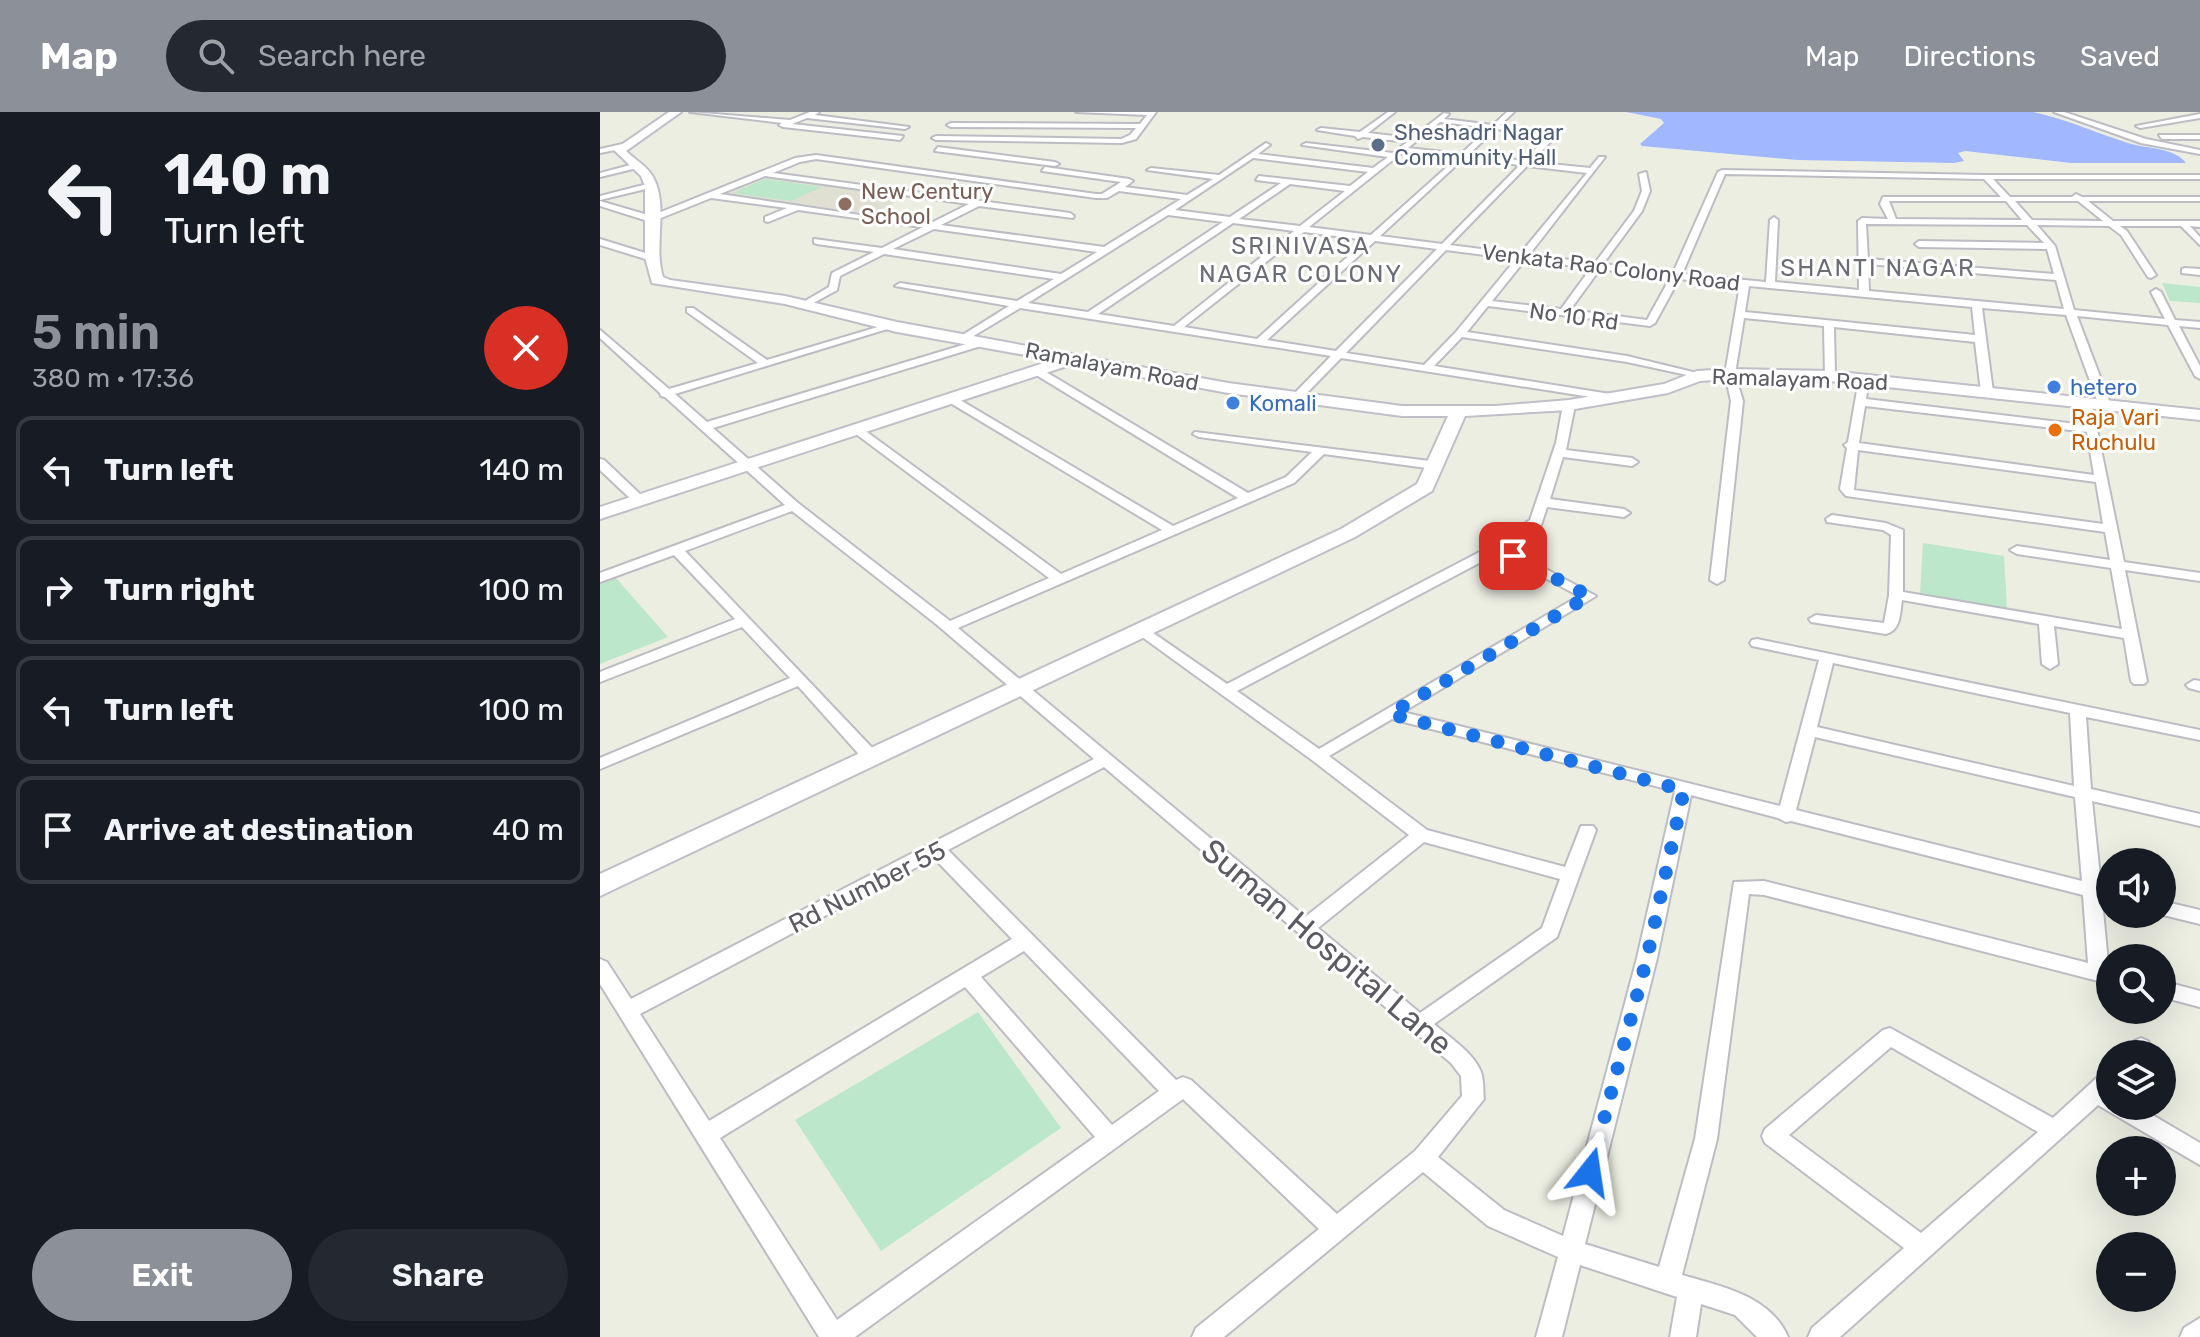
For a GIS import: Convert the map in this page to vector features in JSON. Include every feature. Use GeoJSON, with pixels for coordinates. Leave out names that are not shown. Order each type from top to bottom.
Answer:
{"type":"FeatureCollection","features":[{"type":"Feature","properties":{"kind":"street"},"geometry":{"type":"LineString","coordinates":[[600,242],[652,258],[651,185],[638,165],[624,157],[620,150],[676,112]]}},
{"type":"Feature","properties":{"kind":"street"},"geometry":{"type":"LineString","coordinates":[[693,112],[900,138]]}},
{"type":"Feature","properties":{"kind":"street"},"geometry":{"type":"LineString","coordinates":[[783,124],[816,112]]}},
{"type":"Feature","properties":{"kind":"street"},"geometry":{"type":"LineString","coordinates":[[973,112],[936,138],[1122,141],[1133,137],[1152,113]]}},
{"type":"Feature","properties":{"kind":"street"},"geometry":{"type":"LineString","coordinates":[[1079,112],[1152,113]]}},
{"type":"Feature","properties":{"kind":"street"},"geometry":{"type":"LineString","coordinates":[[1340,149],[1392,112]]}},
{"type":"Feature","properties":{"kind":"street"},"geometry":{"type":"LineString","coordinates":[[1258,343],[1511,112]]}},
{"type":"Feature","properties":{"kind":"street"},"geometry":{"type":"LineString","coordinates":[[2057,112],[2144,141],[2200,152]]}},
{"type":"Feature","properties":{"kind":"street"},"geometry":{"type":"LineString","coordinates":[[2085,114],[2096,112]]}},
{"type":"Feature","properties":{"kind":"street"},"geometry":{"type":"LineString","coordinates":[[2188,112],[2200,116]]}},
{"type":"Feature","properties":{"kind":"street"},"geometry":{"type":"LineString","coordinates":[[1175,330],[1413,140],[1435,116],[1447,113]]}},
{"type":"Feature","properties":{"kind":"street"},"geometry":{"type":"LineString","coordinates":[[807,116],[905,127]]}},
{"type":"Feature","properties":{"kind":"street"},"geometry":{"type":"LineString","coordinates":[[1297,397],[1554,134],[1435,116]]}},
{"type":"Feature","properties":{"kind":"street"},"geometry":{"type":"LineString","coordinates":[[2140,126],[2200,116]]}},
{"type":"Feature","properties":{"kind":"street"},"geometry":{"type":"LineString","coordinates":[[951,125],[1142,126]]}},
{"type":"Feature","properties":{"kind":"street"},"geometry":{"type":"LineString","coordinates":[[1321,130],[1413,140]]}},
{"type":"Feature","properties":{"kind":"street"},"geometry":{"type":"LineString","coordinates":[[2155,137],[2200,137]]}},
{"type":"Feature","properties":{"kind":"street"},"geometry":{"type":"LineString","coordinates":[[2190,137],[2200,144]]}},
{"type":"Feature","properties":{"kind":"street"},"geometry":{"type":"LineString","coordinates":[[602,150],[627,145]]}},
{"type":"Feature","properties":{"kind":"street"},"geometry":{"type":"LineString","coordinates":[[965,338],[1221,178],[1266,145]]}},
{"type":"Feature","properties":{"kind":"street"},"geometry":{"type":"LineString","coordinates":[[1306,145],[1592,171]]}},
{"type":"Feature","properties":{"kind":"street"},"geometry":{"type":"LineString","coordinates":[[805,304],[834,288],[835,275],[1059,162],[938,149]]}},
{"type":"Feature","properties":{"kind":"street"},"geometry":{"type":"LineString","coordinates":[[1252,156],[1375,171]]}},
{"type":"Feature","properties":{"kind":"street"},"geometry":{"type":"LineString","coordinates":[[600,201],[651,219],[764,173],[816,157],[1100,196],[1129,181],[1045,169]]}},
{"type":"Feature","properties":{"kind":"street"},"geometry":{"type":"LineString","coordinates":[[1426,369],[1460,334],[1602,159]]}},
{"type":"Feature","properties":{"kind":"street"},"geometry":{"type":"LineString","coordinates":[[600,175],[638,165]]}},
{"type":"Feature","properties":{"kind":"street"},"geometry":{"type":"LineString","coordinates":[[1151,170],[1221,178]]}},
{"type":"Feature","properties":{"kind":"street","name":"No 10 Rd"},"geometry":{"type":"LineString","coordinates":[[1485,303],[1650,323],[1676,276],[1722,172],[1986,177]]}},
{"type":"Feature","properties":{"kind":"street"},"geometry":{"type":"LineString","coordinates":[[764,173],[1070,216]]}},
{"type":"Feature","properties":{"kind":"street"},"geometry":{"type":"LineString","coordinates":[[1562,314],[1633,219],[1646,191],[1643,174]]}},
{"type":"Feature","properties":{"kind":"street"},"geometry":{"type":"LineString","coordinates":[[2053,176],[2133,245],[2151,275]]}},
{"type":"Feature","properties":{"kind":"street"},"geometry":{"type":"LineString","coordinates":[[1986,177],[2200,177]]}},
{"type":"Feature","properties":{"kind":"street"},"geometry":{"type":"LineString","coordinates":[[1986,177],[2051,246],[2058,277],[2104,403]]}},
{"type":"Feature","properties":{"kind":"street"},"geometry":{"type":"LineString","coordinates":[[1259,178],[1352,189]]}},
{"type":"Feature","properties":{"kind":"street"},"geometry":{"type":"LineString","coordinates":[[1089,316],[1288,182]]}},
{"type":"Feature","properties":{"kind":"street"},"geometry":{"type":"LineString","coordinates":[[600,201],[651,185]]}},
{"type":"Feature","properties":{"kind":"street"},"geometry":{"type":"LineString","coordinates":[[1117,188],[1188,198]]}},
{"type":"Feature","properties":{"kind":"street"},"geometry":{"type":"LineString","coordinates":[[707,195],[863,216]]}},
{"type":"Feature","properties":{"kind":"street"},"geometry":{"type":"LineString","coordinates":[[1894,222],[1884,204],[1886,199],[2200,199]]}},
{"type":"Feature","properties":{"kind":"street"},"geometry":{"type":"LineString","coordinates":[[768,219],[799,206]]}},
{"type":"Feature","properties":{"kind":"street","name":"Venkata Rao Colony Road"},"geometry":{"type":"LineString","coordinates":[[1167,212],[1676,276],[2200,325]]}},
{"type":"Feature","properties":{"kind":"street"},"geometry":{"type":"LineString","coordinates":[[882,219],[1105,250]]}},
{"type":"Feature","properties":{"kind":"street"},"geometry":{"type":"LineString","coordinates":[[1770,286],[1774,220]]}},
{"type":"Feature","properties":{"kind":"street"},"geometry":{"type":"LineString","coordinates":[[1864,293],[1862,221],[2200,224]]}},
{"type":"Feature","properties":{"kind":"street"},"geometry":{"type":"LineString","coordinates":[[2183,224],[2200,242]]}},
{"type":"Feature","properties":{"kind":"street"},"geometry":{"type":"LineString","coordinates":[[817,241],[1062,277]]}},
{"type":"Feature","properties":{"kind":"street"},"geometry":{"type":"LineString","coordinates":[[1919,244],[2051,246]]}},
{"type":"Feature","properties":{"kind":"street","name":"Ramalayam Road"},"geometry":{"type":"LineString","coordinates":[[652,258],[657,280],[668,284],[805,304],[892,326],[1228,388],[1402,411],[1569,405],[1668,388],[1697,376],[1730,374],[1830,376],[2200,415]]}},
{"type":"Feature","properties":{"kind":"street"},"geometry":{"type":"LineString","coordinates":[[1862,261],[2058,277]]}},
{"type":"Feature","properties":{"kind":"street"},"geometry":{"type":"LineString","coordinates":[[2185,271],[2200,272]]}},
{"type":"Feature","properties":{"kind":"street"},"geometry":{"type":"LineString","coordinates":[[1717,580],[1737,401],[1730,374],[1745,283]]}},
{"type":"Feature","properties":{"kind":"street"},"geometry":{"type":"LineString","coordinates":[[900,286],[1610,397]]}},
{"type":"Feature","properties":{"kind":"street"},"geometry":{"type":"LineString","coordinates":[[2156,292],[2200,376]]}},
{"type":"Feature","properties":{"kind":"street"},"geometry":{"type":"LineString","coordinates":[[1977,304],[1987,392]]}},
{"type":"Feature","properties":{"kind":"street"},"geometry":{"type":"LineString","coordinates":[[690,310],[766,364]]}},
{"type":"Feature","properties":{"kind":"street"},"geometry":{"type":"LineString","coordinates":[[1742,315],[1980,339]]}},
{"type":"Feature","properties":{"kind":"street"},"geometry":{"type":"LineString","coordinates":[[1829,325],[1830,376]]}},
{"type":"Feature","properties":{"kind":"street"},"geometry":{"type":"LineString","coordinates":[[665,394],[892,326]]}},
{"type":"Feature","properties":{"kind":"street","name":"Suman Hospital Lane"},"geometry":{"type":"LineString","coordinates":[[600,333],[744,464],[948,627],[1458,1057],[1471,1074],[1473,1099],[1423,1158],[1205,1337]]}},
{"type":"Feature","properties":{"kind":"street"},"geometry":{"type":"LineString","coordinates":[[1460,334],[1627,359],[1697,376]]}},
{"type":"Feature","properties":{"kind":"street"},"geometry":{"type":"LineString","coordinates":[[703,427],[986,342]]}},
{"type":"Feature","properties":{"kind":"street"},"geometry":{"type":"LineString","coordinates":[[600,513],[1075,359]]}},
{"type":"Feature","properties":{"kind":"street"},"geometry":{"type":"LineString","coordinates":[[1037,371],[1247,498]]}},
{"type":"Feature","properties":{"kind":"street"},"geometry":{"type":"LineString","coordinates":[[1864,379],[1850,445],[1846,489],[1859,496],[2112,529]]}},
{"type":"Feature","properties":{"kind":"street"},"geometry":{"type":"LineString","coordinates":[[951,399],[1169,529]]}},
{"type":"Feature","properties":{"kind":"street"},"geometry":{"type":"LineString","coordinates":[[1859,402],[2093,429]]}},
{"type":"Feature","properties":{"kind":"street"},"geometry":{"type":"LineString","coordinates":[[2087,402],[2139,681]]}},
{"type":"Feature","properties":{"kind":"street"},"geometry":{"type":"LineString","coordinates":[[1226,691],[1498,548],[1536,522],[1558,453],[1569,405]]}},
{"type":"Feature","properties":{"kind":"street"},"geometry":{"type":"LineString","coordinates":[[600,886],[1348,533],[1425,487],[1459,411]]}},
{"type":"Feature","properties":{"kind":"street"},"geometry":{"type":"LineString","coordinates":[[856,429],[1059,579]]}},
{"type":"Feature","properties":{"kind":"street"},"geometry":{"type":"LineString","coordinates":[[1199,434],[1434,465]]}},
{"type":"Feature","properties":{"kind":"street"},"geometry":{"type":"LineString","coordinates":[[1850,445],[2100,479]]}},
{"type":"Feature","properties":{"kind":"street"},"geometry":{"type":"LineString","coordinates":[[948,627],[1169,529],[1290,480],[1321,450]]}},
{"type":"Feature","properties":{"kind":"street"},"geometry":{"type":"LineString","coordinates":[[1558,453],[1632,462]]}},
{"type":"Feature","properties":{"kind":"street"},"geometry":{"type":"LineString","coordinates":[[600,463],[639,500]]}},
{"type":"Feature","properties":{"kind":"street"},"geometry":{"type":"LineString","coordinates":[[1542,502],[1624,513]]}},
{"type":"Feature","properties":{"kind":"street"},"geometry":{"type":"LineString","coordinates":[[600,578],[794,506]]}},
{"type":"Feature","properties":{"kind":"street"},"geometry":{"type":"LineString","coordinates":[[1816,619],[1886,630],[1891,624],[1896,595],[1898,533],[1886,527],[1832,519]]}},
{"type":"Feature","properties":{"kind":"street"},"geometry":{"type":"LineString","coordinates":[[1318,756],[1589,596],[1498,548]]}},
{"type":"Feature","properties":{"kind":"street"},"geometry":{"type":"LineString","coordinates":[[2017,550],[2200,577]]}},
{"type":"Feature","properties":{"kind":"street"},"geometry":{"type":"LineString","coordinates":[[677,551],[871,757]]}},
{"type":"Feature","properties":{"kind":"street"},"geometry":{"type":"LineString","coordinates":[[1896,595],[2130,635]]}},
{"type":"Feature","properties":{"kind":"street"},"geometry":{"type":"LineString","coordinates":[[2046,620],[2050,664]]}},
{"type":"Feature","properties":{"kind":"street"},"geometry":{"type":"LineString","coordinates":[[600,677],[743,621]]}},
{"type":"Feature","properties":{"kind":"street"},"geometry":{"type":"LineString","coordinates":[[1141,631],[1318,756],[1421,835],[1571,875]]}},
{"type":"Feature","properties":{"kind":"street"},"geometry":{"type":"LineString","coordinates":[[1757,643],[2200,735]]}},
{"type":"Feature","properties":{"kind":"street"},"geometry":{"type":"LineString","coordinates":[[1786,816],[1827,658]]}},
{"type":"Feature","properties":{"kind":"street"},"geometry":{"type":"LineString","coordinates":[[600,764],[800,679]]}},
{"type":"Feature","properties":{"kind":"street"},"geometry":{"type":"LineString","coordinates":[[2078,710],[2081,792],[2096,868]]}},
{"type":"Feature","properties":{"kind":"street"},"geometry":{"type":"LineString","coordinates":[[1390,714],[2096,892]]}},
{"type":"Feature","properties":{"kind":"street"},"geometry":{"type":"LineString","coordinates":[[1810,731],[2200,820]]}},
{"type":"Feature","properties":{"kind":"street","name":"Rd Number 55"},"geometry":{"type":"LineString","coordinates":[[627,1011],[938,851],[1105,760]]}},
{"type":"Feature","properties":{"kind":"street"},"geometry":{"type":"LineString","coordinates":[[1549,1337],[1569,1250],[1647,958],[1684,790]]}},
{"type":"Feature","properties":{"kind":"street"},"geometry":{"type":"LineString","coordinates":[[1419,1024],[1550,932],[1587,830]]}},
{"type":"Feature","properties":{"kind":"street"},"geometry":{"type":"LineString","coordinates":[[1304,928],[1421,835]]}},
{"type":"Feature","properties":{"kind":"street"},"geometry":{"type":"LineString","coordinates":[[938,851],[1175,1093]]}},
{"type":"Feature","properties":{"kind":"street"},"geometry":{"type":"LineString","coordinates":[[1683,1337],[1680,1284],[1706,1139],[1741,887],[1764,888],[1900,920],[2096,972]]}},
{"type":"Feature","properties":{"kind":"street"},"geometry":{"type":"LineString","coordinates":[[2176,911],[2200,917]]}},
{"type":"Feature","properties":{"kind":"street"},"geometry":{"type":"LineString","coordinates":[[706,1135],[1026,940]]}},
{"type":"Feature","properties":{"kind":"street"},"geometry":{"type":"LineString","coordinates":[[600,967],[834,1337],[1183,1086],[1336,1229]]}},
{"type":"Feature","properties":{"kind":"street"},"geometry":{"type":"LineString","coordinates":[[968,976],[1110,1139]]}},
{"type":"Feature","properties":{"kind":"street"},"geometry":{"type":"LineString","coordinates":[[2176,993],[2200,999]]}},
{"type":"Feature","properties":{"kind":"street"},"geometry":{"type":"LineString","coordinates":[[1922,1248],[1773,1136],[1890,1036],[2056,1131]]}},
{"type":"Feature","properties":{"kind":"street"},"geometry":{"type":"LineString","coordinates":[[1821,1337],[2096,1099]]}},
{"type":"Feature","properties":{"kind":"street"},"geometry":{"type":"LineString","coordinates":[[2141,1120],[2200,1155]]}},
{"type":"Feature","properties":{"kind":"street"},"geometry":{"type":"LineString","coordinates":[[1423,1158],[1496,1218],[1569,1250],[1743,1306],[1775,1337]]}},
{"type":"Feature","properties":{"kind":"street"},"geometry":{"type":"LineString","coordinates":[[2193,1337],[2200,1330]]}},
{"type":"Feature","properties":{"kind":"shaded area","name":"New Century School"},"geometry":{"type":"Polygon","coordinates":[[[766,177],[910,195],[872,214],[723,194],[766,177]]]}},
{"type":"Feature","properties":{"kind":"green space"},"geometry":{"type":"Polygon","coordinates":[[[765,179],[822,187],[791,201],[733,193],[765,179]]]}},
{"type":"Feature","properties":{"kind":"green space"},"geometry":{"type":"Polygon","coordinates":[[[2162,283],[2200,287],[2200,303],[2170,301],[2162,283]]]}},
{"type":"Feature","properties":{"kind":"green space"},"geometry":{"type":"Polygon","coordinates":[[[1923,543],[2004,556],[2007,609],[1920,594],[1923,543]]]}},
{"type":"Feature","properties":{"kind":"green space"},"geometry":{"type":"Polygon","coordinates":[[[616,578],[668,637],[600,664],[600,584],[616,578]]]}},
{"type":"Feature","properties":{"kind":"green space"},"geometry":{"type":"Polygon","coordinates":[[[978,1012],[1061,1128],[881,1251],[795,1120],[978,1012]]]}},
{"type":"Feature","properties":{"kind":"water"},"geometry":{"type":"Polygon","coordinates":[[[1626,112],[2033,112],[2128,143],[2167,151],[2186,163],[2071,163],[1965,151],[1958,153],[1964,161],[1954,163],[1798,160],[1642,146],[1640,144],[1664,123],[1661,119],[1626,112]]]}},
{"type":"Feature","properties":{"kind":"place","name":"Sheshadri Nagar Community Hall"},"geometry":{"type":"Point","coordinates":[1378,145]}},
{"type":"Feature","properties":{"kind":"place","name":"New Century School"},"geometry":{"type":"Point","coordinates":[845,204]}},
{"type":"Feature","properties":{"kind":"place","name":"hetero"},"geometry":{"type":"Point","coordinates":[2054,387]}},
{"type":"Feature","properties":{"kind":"place","name":"Komali"},"geometry":{"type":"Point","coordinates":[1233,403]}},
{"type":"Feature","properties":{"kind":"place","name":"Raja Vari Ruchulu"},"geometry":{"type":"Point","coordinates":[2055,430]}},
{"type":"Feature","properties":{"kind":"district","name":"SRINIVASA NAGAR COLONY"},"geometry":{"type":"Point","coordinates":[1301,260]}},
{"type":"Feature","properties":{"kind":"district","name":"SHANTI NAGAR"},"geometry":{"type":"Point","coordinates":[1878,268]}},
{"type":"Feature","properties":{"kind":"route"},"geometry":{"type":"LineString","coordinates":[[1513,556],[1589,596],[1390,714],[1684,790],[1670,841],[1647,958],[1590,1172]]}}]}
